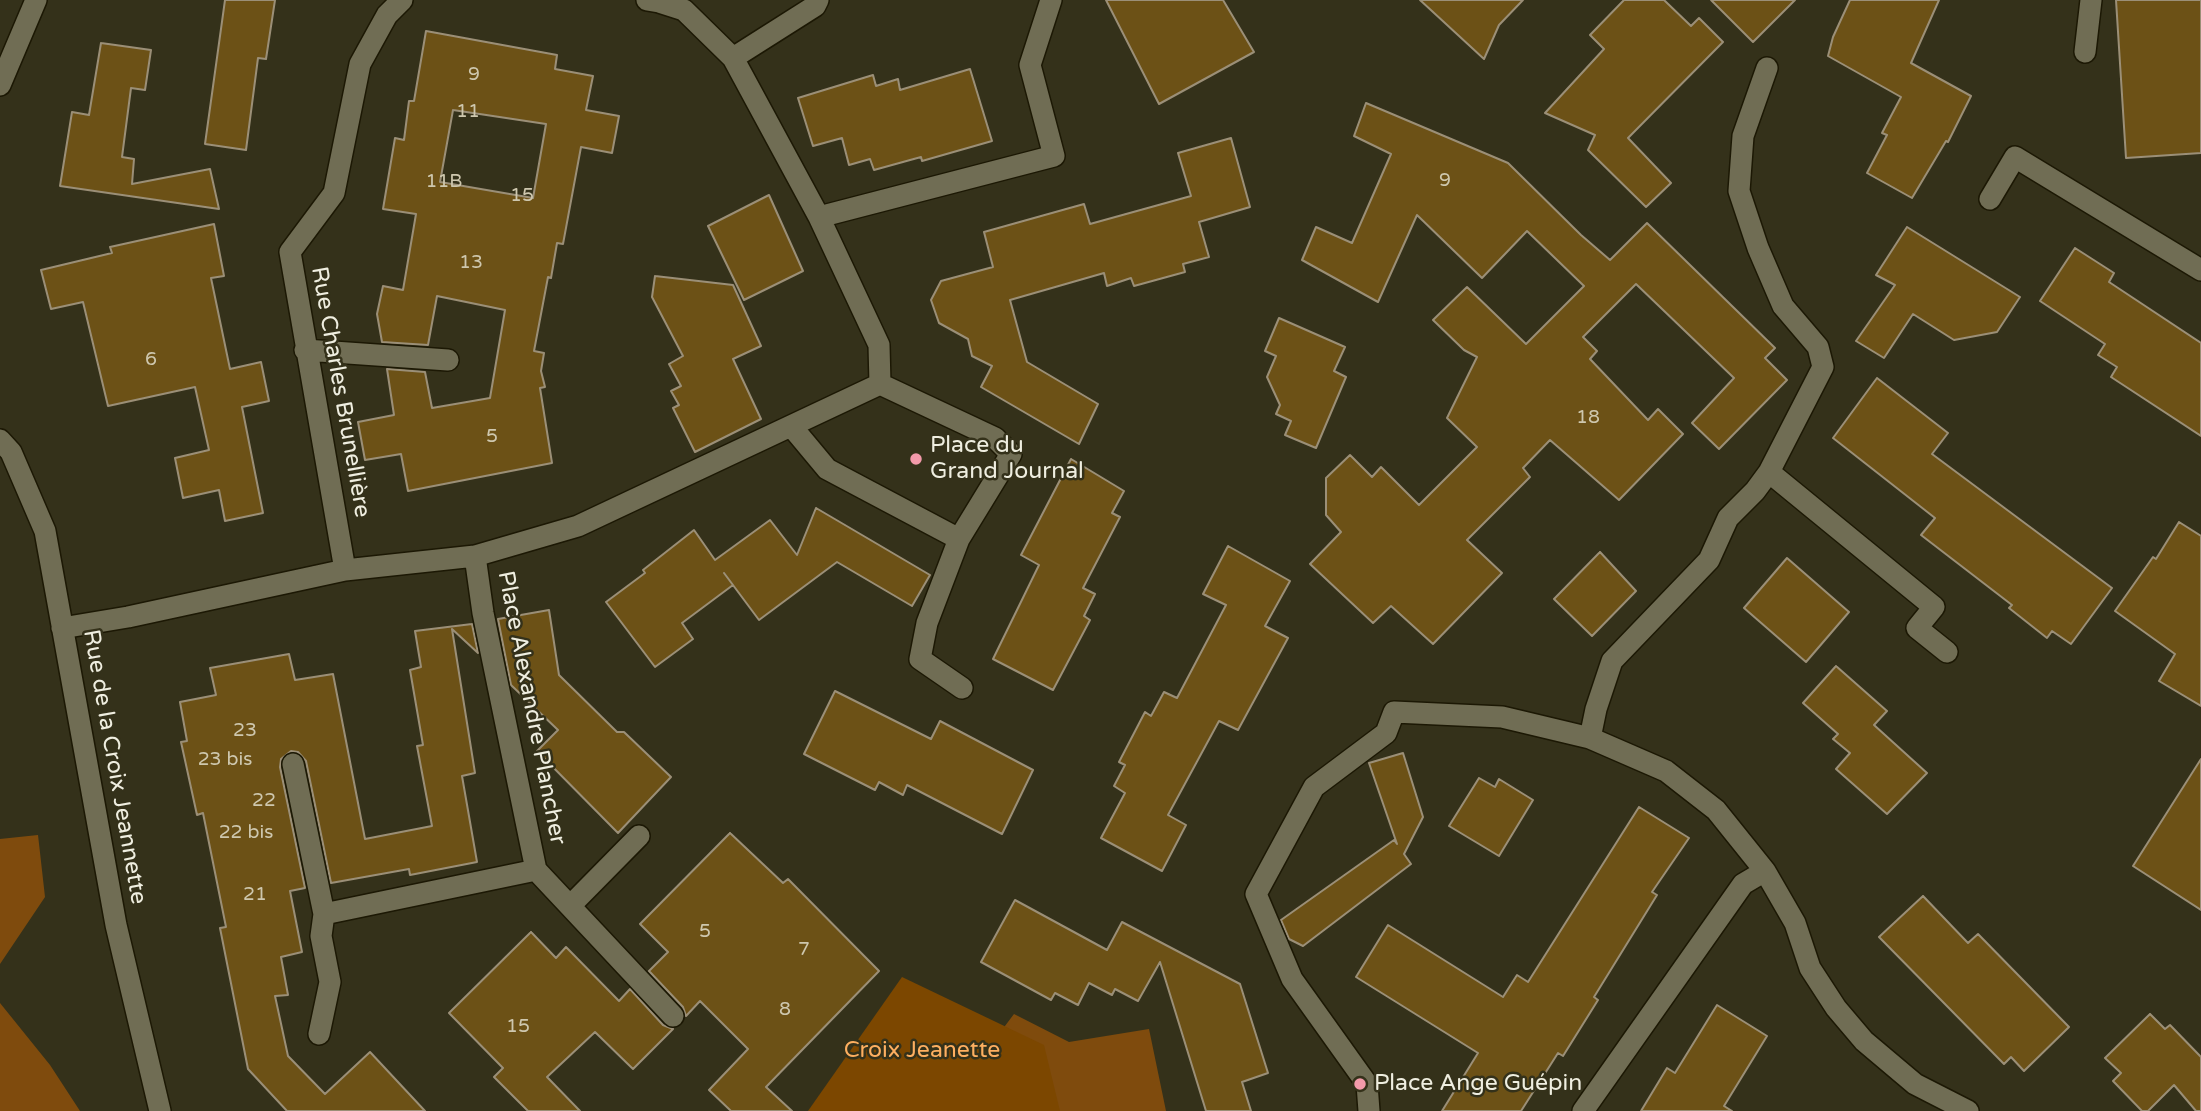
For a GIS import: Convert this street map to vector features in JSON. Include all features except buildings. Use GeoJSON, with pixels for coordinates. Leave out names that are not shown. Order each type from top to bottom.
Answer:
{"type":"FeatureCollection","features":[{"type":"Feature","properties":{"kind":"street"},"geometry":{"type":"LineString","coordinates":[[0,85],[36,0]]}},
{"type":"Feature","properties":{"kind":"street","name":"Rue Charles Brunellière"},"geometry":{"type":"LineString","coordinates":[[345,570],[290,252],[334,193],[360,64],[387,15],[402,0]]}},
{"type":"Feature","properties":{"kind":"street"},"geometry":{"type":"LineString","coordinates":[[647,0],[684,10],[733,58],[819,217],[879,345],[880,384]]}},
{"type":"Feature","properties":{"kind":"street"},"geometry":{"type":"LineString","coordinates":[[733,58],[815,6],[818,0]]}},
{"type":"Feature","properties":{"kind":"street"},"geometry":{"type":"LineString","coordinates":[[819,217],[1054,156],[1030,65],[1051,0]]}},
{"type":"Feature","properties":{"kind":"street"},"geometry":{"type":"LineString","coordinates":[[2085,52],[2091,0]]}},
{"type":"Feature","properties":{"kind":"street"},"geometry":{"type":"LineString","coordinates":[[1590,738],[1596,709],[1612,661],[1709,560],[1728,518],[1755,491],[1769,472],[1823,367],[1818,347],[1783,306],[1758,248],[1739,191],[1743,136],[1768,68]]}},
{"type":"Feature","properties":{"kind":"street"},"geometry":{"type":"LineString","coordinates":[[1990,199],[2015,157],[2201,270]]}},
{"type":"Feature","properties":{"kind":"street"},"geometry":{"type":"LineString","coordinates":[[305,350],[448,360]]}},
{"type":"Feature","properties":{"kind":"street"},"geometry":{"type":"LineString","coordinates":[[62,628],[128,617],[345,570],[475,556],[578,526],[792,428],[880,384]]}},
{"type":"Feature","properties":{"kind":"street"},"geometry":{"type":"LineString","coordinates":[[880,384],[995,438],[1011,454],[959,539],[927,624],[920,659],[962,688]]}},
{"type":"Feature","properties":{"kind":"street"},"geometry":{"type":"LineString","coordinates":[[792,428],[827,469],[959,539]]}},
{"type":"Feature","properties":{"kind":"street","name":"Rue de la Croix Jeannette"},"geometry":{"type":"LineString","coordinates":[[0,440],[11,452],[45,531],[116,925],[160,1111]]}},
{"type":"Feature","properties":{"kind":"street"},"geometry":{"type":"LineString","coordinates":[[1769,472],[1934,607],[1917,628],[1947,652]]}},
{"type":"Feature","properties":{"kind":"street","name":"Place Alexandre Plancher"},"geometry":{"type":"LineString","coordinates":[[475,556],[483,613],[536,870],[673,1016]]}},
{"type":"Feature","properties":{"kind":"street"},"geometry":{"type":"LineString","coordinates":[[1370,1111],[1367,1084],[1292,979],[1256,894],[1314,787],[1386,733],[1394,712],[1502,718],[1590,738],[1665,771],[1716,810],[1765,871],[1795,923],[1810,968],[1836,1008],[1864,1041],[1915,1084],[1968,1111]]}},
{"type":"Feature","properties":{"kind":"street"},"geometry":{"type":"LineString","coordinates":[[293,764],[324,914],[321,936],[330,982],[319,1034]]}},
{"type":"Feature","properties":{"kind":"street"},"geometry":{"type":"LineString","coordinates":[[570,906],[639,836]]}},
{"type":"Feature","properties":{"kind":"street","name":"Place Alexandre Plancher"},"geometry":{"type":"LineString","coordinates":[[324,914],[536,870]]}},
{"type":"Feature","properties":{"kind":"street"},"geometry":{"type":"LineString","coordinates":[[1583,1111],[1743,884],[1765,871]]}},
{"type":"Feature","properties":{"kind":"shaded area"},"geometry":{"type":"Polygon","coordinates":[[[38,835],[45,897],[0,964],[0,839],[38,835]]]}},
{"type":"Feature","properties":{"kind":"shaded area"},"geometry":{"type":"Polygon","coordinates":[[[0,1003],[50,1065],[80,1111],[0,1111],[0,1003]]]}},
{"type":"Feature","properties":{"kind":"shaded area"},"geometry":{"type":"Polygon","coordinates":[[[1014,1014],[1069,1042],[1149,1029],[1166,1111],[941,1111],[1014,1014]]]}},
{"type":"Feature","properties":{"kind":"green space","name":"Croix Jeanette"},"geometry":{"type":"Polygon","coordinates":[[[902,977],[1044,1045],[1060,1111],[808,1111],[902,977]]]}},
{"type":"Feature","properties":{"kind":"place","name":"Place du Grand Journal"},"geometry":{"type":"Point","coordinates":[916,459]}},
{"type":"Feature","properties":{"kind":"place","name":"Place Ange Guépin"},"geometry":{"type":"Point","coordinates":[1360,1084]}}]}
